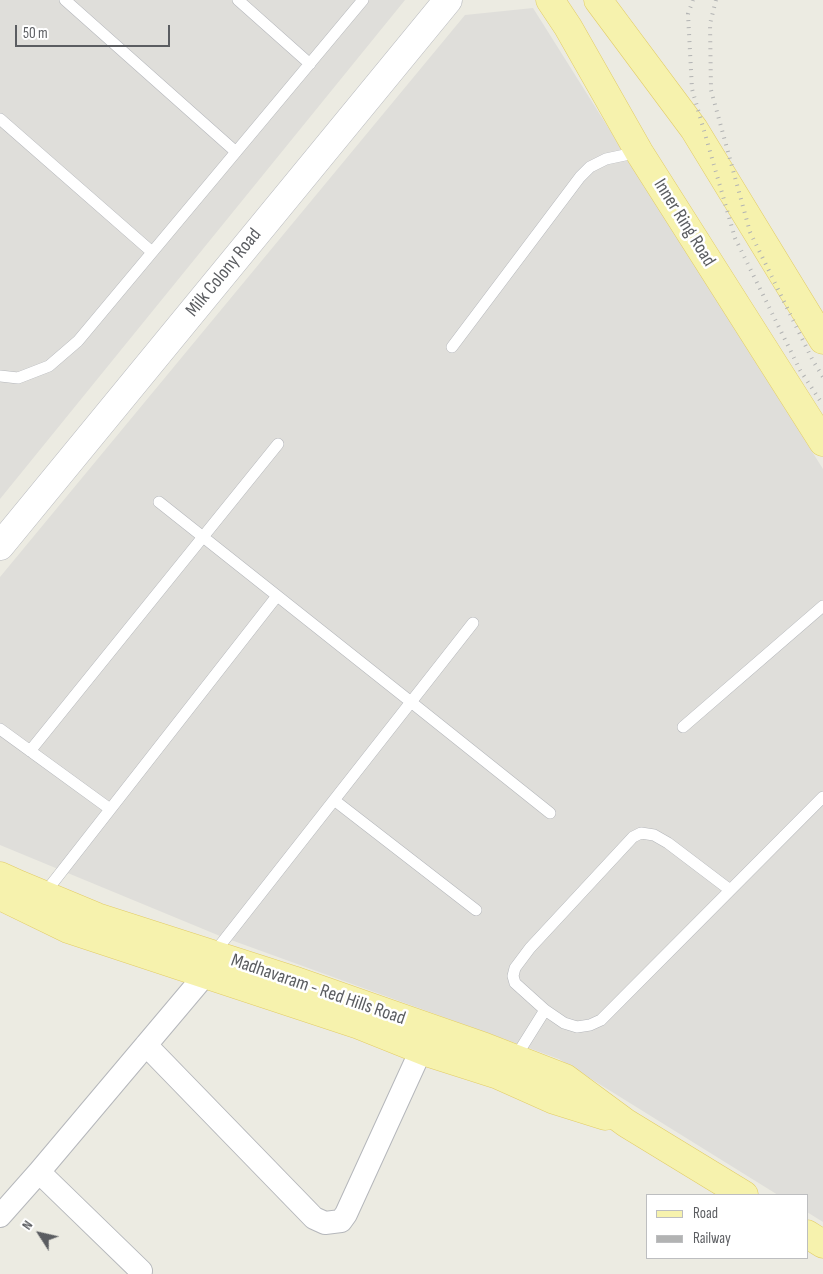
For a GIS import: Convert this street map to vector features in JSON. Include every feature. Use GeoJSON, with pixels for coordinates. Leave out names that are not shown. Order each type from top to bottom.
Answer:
{"type":"FeatureCollection","features":[{"type":"Feature","properties":{"kind":"main road","name":"Milk Colony Road"},"geometry":{"type":"LineString","coordinates":[[0,546],[448,0]]}},
{"type":"Feature","properties":{"kind":"main road","name":"Inner Ring Road"},"geometry":{"type":"LineString","coordinates":[[550,0],[568,27],[639,152],[823,442]]}},
{"type":"Feature","properties":{"kind":"main road"},"geometry":{"type":"LineString","coordinates":[[598,0],[694,129],[823,340]]}},
{"type":"Feature","properties":{"kind":"main road","name":"Madhavaram - Red Hills Road"},"geometry":{"type":"LineString","coordinates":[[0,876],[209,965],[421,1050],[498,1075],[554,1100],[626,1123]]}},
{"type":"Feature","properties":{"kind":"main road","name":"Madhavaram - Red Hills Road"},"geometry":{"type":"LineString","coordinates":[[0,896],[68,929],[209,965],[312,986],[566,1078],[626,1123],[742,1194]]}},
{"type":"Feature","properties":{"kind":"main road"},"geometry":{"type":"LineString","coordinates":[[808,1235],[823,1244]]}},
{"type":"Feature","properties":{"kind":"street"},"geometry":{"type":"LineString","coordinates":[[0,1216],[146,1045],[209,965]]}},
{"type":"Feature","properties":{"kind":"street"},"geometry":{"type":"LineString","coordinates":[[146,1045],[314,1218],[326,1223],[341,1221],[346,1214],[421,1050]]}},
{"type":"Feature","properties":{"kind":"street"},"geometry":{"type":"LineString","coordinates":[[39,1172],[142,1273]]}},
{"type":"Feature","properties":{"kind":"lane"},"geometry":{"type":"LineString","coordinates":[[64,0],[236,152]]}},
{"type":"Feature","properties":{"kind":"lane"},"geometry":{"type":"LineString","coordinates":[[238,0],[310,64]]}},
{"type":"Feature","properties":{"kind":"lane"},"geometry":{"type":"LineString","coordinates":[[0,376],[18,378],[49,366],[78,340],[363,0]]}},
{"type":"Feature","properties":{"kind":"lane"},"geometry":{"type":"LineString","coordinates":[[0,119],[152,252]]}},
{"type":"Feature","properties":{"kind":"lane"},"geometry":{"type":"LineString","coordinates":[[452,347],[580,177],[590,167],[606,159],[639,152]]}},
{"type":"Feature","properties":{"kind":"lane"},"geometry":{"type":"LineString","coordinates":[[30,751],[278,444]]}},
{"type":"Feature","properties":{"kind":"lane"},"geometry":{"type":"LineString","coordinates":[[159,502],[550,813]]}},
{"type":"Feature","properties":{"kind":"lane"},"geometry":{"type":"LineString","coordinates":[[43,895],[277,596]]}},
{"type":"Feature","properties":{"kind":"lane"},"geometry":{"type":"LineString","coordinates":[[683,727],[823,606]]}},
{"type":"Feature","properties":{"kind":"lane"},"geometry":{"type":"LineString","coordinates":[[209,965],[334,800],[473,623]]}},
{"type":"Feature","properties":{"kind":"lane"},"geometry":{"type":"LineString","coordinates":[[0,729],[110,809]]}},
{"type":"Feature","properties":{"kind":"lane"},"geometry":{"type":"LineString","coordinates":[[730,890],[668,843],[654,835],[641,833],[633,837],[530,948],[515,968],[513,976],[515,983],[564,1024],[576,1027],[590,1025],[600,1020],[730,890],[823,797]]}},
{"type":"Feature","properties":{"kind":"lane"},"geometry":{"type":"LineString","coordinates":[[334,800],[476,910]]}},
{"type":"Feature","properties":{"kind":"lane"},"geometry":{"type":"LineString","coordinates":[[514,1058],[545,1010]]}},
{"type":"Feature","properties":{"kind":"shaded area"},"geometry":{"type":"Polygon","coordinates":[[[0,0],[405,0],[0,499],[0,0]]]}},
{"type":"Feature","properties":{"kind":"shaded area"},"geometry":{"type":"Polygon","coordinates":[[[533,8],[823,469],[823,1222],[808,1213],[808,1194],[776,1194],[559,1059],[220,936],[0,845],[0,577],[465,15],[533,8]]]}},
{"type":"Feature","properties":{"kind":"railway"},"geometry":{"type":"LineString","coordinates":[[693,0],[688,14],[692,89],[735,238],[800,370],[823,405]]}},
{"type":"Feature","properties":{"kind":"railway"},"geometry":{"type":"LineString","coordinates":[[716,0],[710,24],[711,90],[750,232],[813,361],[823,377]]}}]}
